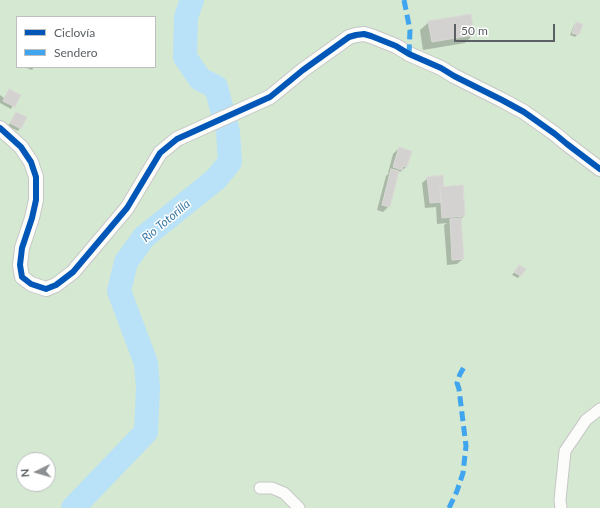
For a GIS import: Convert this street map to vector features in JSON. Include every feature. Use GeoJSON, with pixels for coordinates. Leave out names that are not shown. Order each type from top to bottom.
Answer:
{"type":"FeatureCollection","features":[{"type":"Feature","properties":{"kind":"street"},"geometry":{"type":"LineString","coordinates":[[0,128],[21,147],[31,162],[36,177],[36,200],[22,248],[20,265],[22,277],[31,284],[46,289],[62,282],[73,272],[127,208],[160,153],[177,139],[270,97],[303,70],[349,37],[356,35],[364,34],[396,46],[524,112],[600,169]]}},
{"type":"Feature","properties":{"kind":"street"},"geometry":{"type":"LineString","coordinates":[[561,508],[560,500],[565,451],[586,420],[600,409]]}},
{"type":"Feature","properties":{"kind":"street"},"geometry":{"type":"LineString","coordinates":[[260,488],[272,488],[284,493],[299,508]]}},
{"type":"Feature","properties":{"kind":"green space"},"geometry":{"type":"Polygon","coordinates":[[[0,0],[600,0],[600,508],[0,508],[0,0]]]}},
{"type":"Feature","properties":{"kind":"building"},"geometry":{"type":"Polygon","coordinates":[[[471,14],[474,35],[432,42],[428,21],[471,14]]]}},
{"type":"Feature","properties":{"kind":"building"},"geometry":{"type":"Polygon","coordinates":[[[576,22],[583,24],[579,35],[572,33],[576,22]]]}},
{"type":"Feature","properties":{"kind":"building"},"geometry":{"type":"Polygon","coordinates":[[[9,89],[21,95],[15,107],[3,101],[9,89]]]}},
{"type":"Feature","properties":{"kind":"building"},"geometry":{"type":"Polygon","coordinates":[[[16,112],[27,117],[21,129],[10,123],[16,112]]]}},
{"type":"Feature","properties":{"kind":"building"},"geometry":{"type":"Polygon","coordinates":[[[399,147],[412,151],[407,167],[403,166],[402,170],[393,167],[399,147]]]}},
{"type":"Feature","properties":{"kind":"building"},"geometry":{"type":"Polygon","coordinates":[[[391,169],[399,171],[390,207],[382,205],[391,169]]]}},
{"type":"Feature","properties":{"kind":"building"},"geometry":{"type":"Polygon","coordinates":[[[443,175],[444,186],[439,186],[441,202],[430,203],[427,177],[443,175]]]}},
{"type":"Feature","properties":{"kind":"building"},"geometry":{"type":"Polygon","coordinates":[[[463,185],[465,216],[442,218],[440,187],[463,185]]]}},
{"type":"Feature","properties":{"kind":"building"},"geometry":{"type":"Polygon","coordinates":[[[461,218],[464,259],[452,260],[450,219],[461,218]]]}},
{"type":"Feature","properties":{"kind":"building"},"geometry":{"type":"Polygon","coordinates":[[[519,265],[526,269],[521,276],[514,272],[519,265]]]}},
{"type":"Feature","properties":{"kind":"waterway","name":"Rio Totorilla"},"geometry":{"type":"LineString","coordinates":[[73,508],[146,432],[148,388],[146,363],[119,291],[126,262],[144,237],[216,179],[230,162],[228,132],[216,87],[200,79],[185,57],[186,17],[192,0]]}},
{"type":"Feature","properties":{"kind":"marked path"},"geometry":{"type":"LineString","coordinates":[[404,0],[410,30],[409,54]]}},
{"type":"Feature","properties":{"kind":"marked path"},"geometry":{"type":"LineString","coordinates":[[449,508],[463,473],[466,446],[457,383],[466,364]]}},
{"type":"Feature","properties":{"kind":"cycle path"},"geometry":{"type":"LineString","coordinates":[[0,128],[21,147],[31,162],[36,177],[36,200],[22,248],[20,265],[22,277],[31,284],[46,289],[56,285],[73,272],[127,208],[160,153],[177,139],[270,97],[303,70],[349,37],[356,35],[364,34],[396,46],[524,112],[600,169]]}}]}
